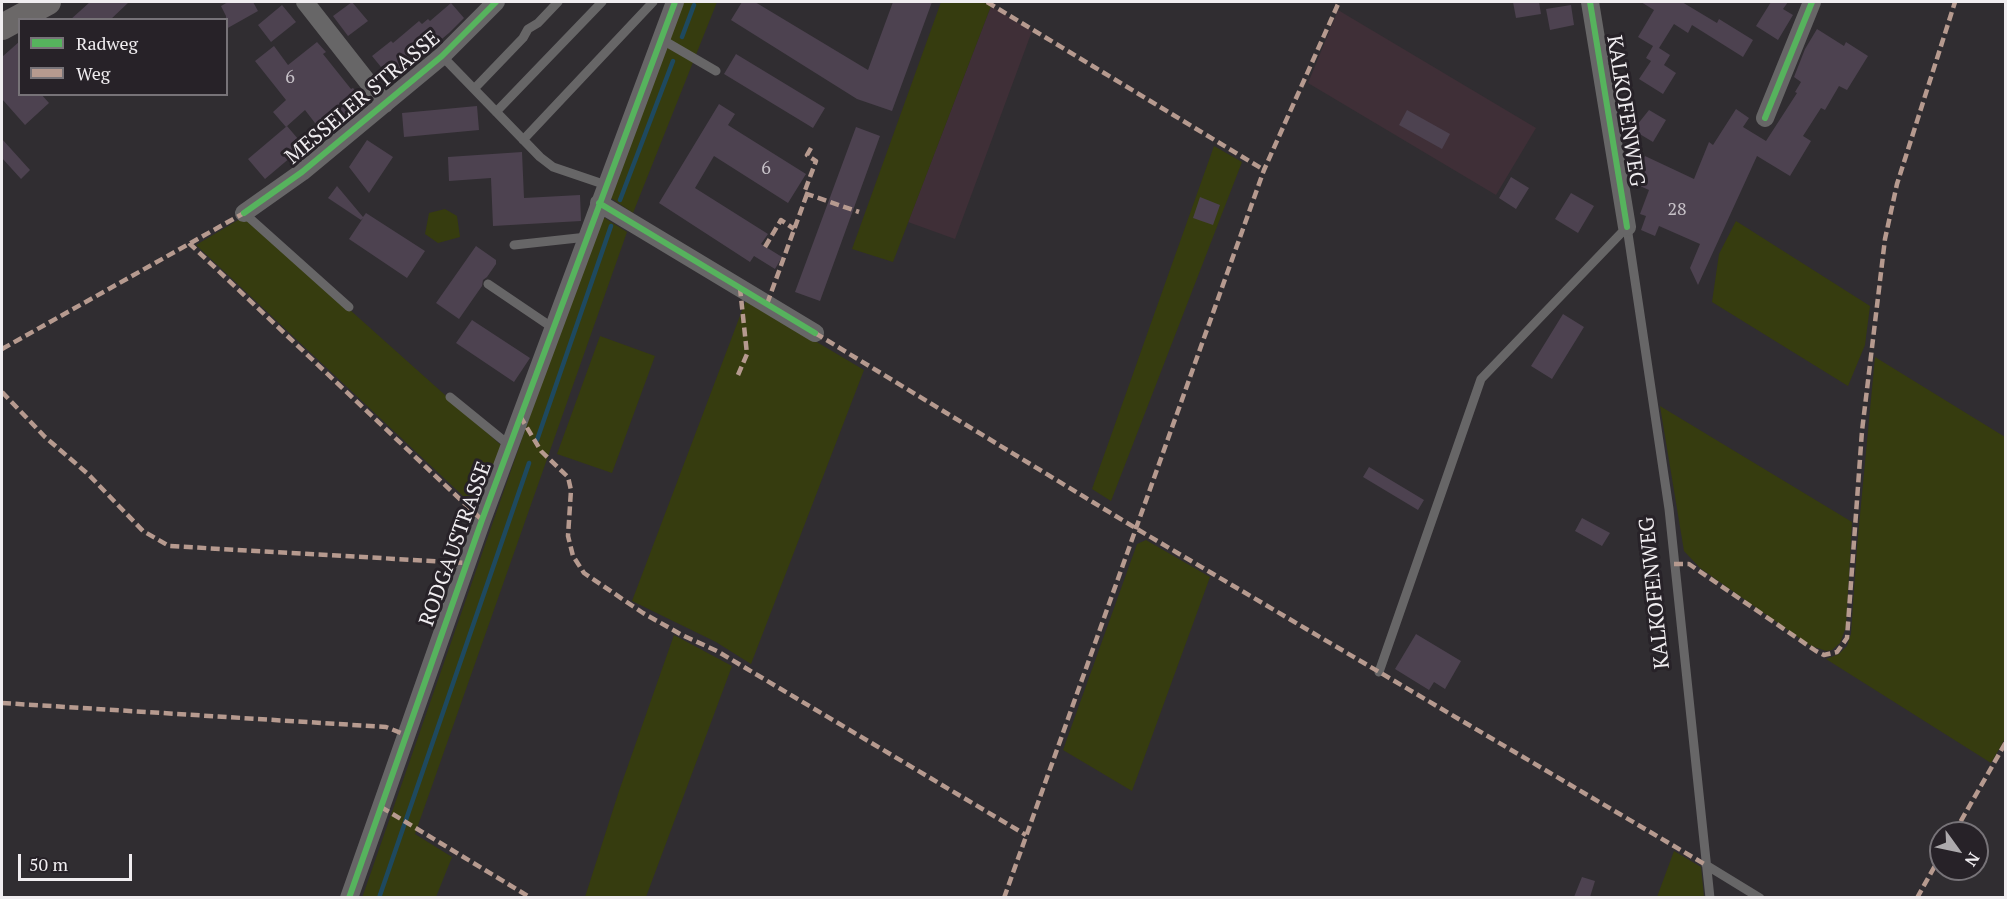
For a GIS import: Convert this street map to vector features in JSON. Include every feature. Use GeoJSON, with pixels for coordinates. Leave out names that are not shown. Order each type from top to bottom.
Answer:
{"type":"FeatureCollection","features":[{"type":"Feature","properties":{"kind":"street"},"geometry":{"type":"LineString","coordinates":[[19,18],[48,2]]}},
{"type":"Feature","properties":{"kind":"street"},"geometry":{"type":"LineString","coordinates":[[305,2],[385,104]]}},
{"type":"Feature","properties":{"kind":"street","name":"MESSELER STRASSE"},"geometry":{"type":"LineString","coordinates":[[244,213],[302,172],[385,104],[442,56],[495,2]]}},
{"type":"Feature","properties":{"kind":"street","name":"RODGAUSTRASSE"},"geometry":{"type":"LineString","coordinates":[[349,897],[509,445],[675,2]]}},
{"type":"Feature","properties":{"kind":"street","name":"KALKOFENWEG"},"geometry":{"type":"LineString","coordinates":[[1590,2],[1627,227]]}},
{"type":"Feature","properties":{"kind":"street"},"geometry":{"type":"LineString","coordinates":[[1765,118],[1808,3]]}},
{"type":"Feature","properties":{"kind":"street"},"geometry":{"type":"LineString","coordinates":[[2,27],[18,18]]}},
{"type":"Feature","properties":{"kind":"street"},"geometry":{"type":"LineString","coordinates":[[599,203],[815,333]]}},
{"type":"Feature","properties":{"kind":"lane"},"geometry":{"type":"LineString","coordinates":[[474,89],[523,38],[528,29],[558,2]]}},
{"type":"Feature","properties":{"kind":"lane"},"geometry":{"type":"LineString","coordinates":[[496,112],[602,2]]}},
{"type":"Feature","properties":{"kind":"lane"},"geometry":{"type":"LineString","coordinates":[[523,140],[652,2]]}},
{"type":"Feature","properties":{"kind":"lane"},"geometry":{"type":"LineString","coordinates":[[661,39],[716,70]]}},
{"type":"Feature","properties":{"kind":"lane"},"geometry":{"type":"LineString","coordinates":[[442,56],[523,140],[553,167],[606,185]]}},
{"type":"Feature","properties":{"kind":"lane"},"geometry":{"type":"LineString","coordinates":[[244,213],[349,307]]}},
{"type":"Feature","properties":{"kind":"lane"},"geometry":{"type":"LineString","coordinates":[[1379,672],[1481,379],[1627,227]]}},
{"type":"Feature","properties":{"kind":"lane","name":"KALKOFENWEG"},"geometry":{"type":"LineString","coordinates":[[1627,227],[1669,509],[1710,897]]}},
{"type":"Feature","properties":{"kind":"lane"},"geometry":{"type":"LineString","coordinates":[[514,244],[587,237]]}},
{"type":"Feature","properties":{"kind":"lane"},"geometry":{"type":"LineString","coordinates":[[488,284],[553,328]]}},
{"type":"Feature","properties":{"kind":"lane"},"geometry":{"type":"LineString","coordinates":[[450,397],[509,445]]}},
{"type":"Feature","properties":{"kind":"lane"},"geometry":{"type":"LineString","coordinates":[[1706,865],[1760,897]]}},
{"type":"Feature","properties":{"kind":"shaded area"},"geometry":{"type":"Polygon","coordinates":[[[991,6],[1032,31],[955,239],[908,222],[991,6]]]}},
{"type":"Feature","properties":{"kind":"shaded area"},"geometry":{"type":"Polygon","coordinates":[[[1338,10],[1536,128],[1496,195],[1308,83],[1338,10]]]}},
{"type":"Feature","properties":{"kind":"green space"},"geometry":{"type":"Polygon","coordinates":[[[681,2],[717,2],[633,213],[608,196],[681,2]]]}},
{"type":"Feature","properties":{"kind":"green space"},"geometry":{"type":"Polygon","coordinates":[[[941,2],[983,2],[991,6],[893,262],[852,249],[941,2]]]}},
{"type":"Feature","properties":{"kind":"green space"},"geometry":{"type":"Polygon","coordinates":[[[1214,146],[1242,162],[1111,501],[1092,489],[1214,146]]]}},
{"type":"Feature","properties":{"kind":"green space"},"geometry":{"type":"Polygon","coordinates":[[[445,209],[457,216],[460,237],[438,243],[425,234],[429,213],[445,209]]]}},
{"type":"Feature","properties":{"kind":"green space"},"geometry":{"type":"Polygon","coordinates":[[[600,215],[627,232],[415,834],[452,857],[436,897],[362,898],[600,215]]]}},
{"type":"Feature","properties":{"kind":"green space"},"geometry":{"type":"Polygon","coordinates":[[[245,216],[502,446],[480,512],[196,245],[245,216]]]}},
{"type":"Feature","properties":{"kind":"green space"},"geometry":{"type":"Polygon","coordinates":[[[1736,221],[1870,306],[1865,345],[1848,386],[1712,302],[1719,254],[1736,221]]]}},
{"type":"Feature","properties":{"kind":"green space"},"geometry":{"type":"Polygon","coordinates":[[[746,300],[864,370],[751,664],[716,642],[632,601],[746,300]]]}},
{"type":"Feature","properties":{"kind":"green space"},"geometry":{"type":"Polygon","coordinates":[[[600,336],[655,356],[612,473],[557,454],[600,336]]]}},
{"type":"Feature","properties":{"kind":"green space"},"geometry":{"type":"Polygon","coordinates":[[[1875,357],[2005,437],[2006,737],[1991,763],[1826,659],[1839,654],[1847,646],[1851,634],[1875,357]]]}},
{"type":"Feature","properties":{"kind":"green space"},"geometry":{"type":"Polygon","coordinates":[[[1660,406],[1852,522],[1846,627],[1840,643],[1832,650],[1826,651],[1809,645],[1700,568],[1684,551],[1660,406]]]}},
{"type":"Feature","properties":{"kind":"green space"},"geometry":{"type":"Polygon","coordinates":[[[1146,540],[1210,577],[1132,791],[1063,750],[1137,544],[1146,540]]]}},
{"type":"Feature","properties":{"kind":"green space"},"geometry":{"type":"Polygon","coordinates":[[[674,635],[732,666],[646,897],[585,897],[619,791],[674,635]]]}},
{"type":"Feature","properties":{"kind":"green space"},"geometry":{"type":"Polygon","coordinates":[[[1674,851],[1701,867],[1704,897],[1657,897],[1674,851]]]}},
{"type":"Feature","properties":{"kind":"building"},"geometry":{"type":"Polygon","coordinates":[[[90,2],[129,2],[112,18],[72,18],[90,2]]]}},
{"type":"Feature","properties":{"kind":"building"},"geometry":{"type":"Polygon","coordinates":[[[228,2],[253,2],[258,11],[228,28],[228,18],[221,6],[228,2]]]}},
{"type":"Feature","properties":{"kind":"building"},"geometry":{"type":"Polygon","coordinates":[[[352,2],[368,21],[348,36],[333,16],[352,2]]]}},
{"type":"Feature","properties":{"kind":"building"},"geometry":{"type":"Polygon","coordinates":[[[742,2],[755,2],[868,70],[893,2],[932,2],[892,111],[857,99],[731,20],[742,2]]]}},
{"type":"Feature","properties":{"kind":"building"},"geometry":{"type":"Polygon","coordinates":[[[1513,2],[1539,2],[1541,14],[1516,18],[1513,2]]]}},
{"type":"Feature","properties":{"kind":"building"},"geometry":{"type":"Polygon","coordinates":[[[1641,2],[1682,2],[1717,23],[1719,19],[1753,40],[1743,57],[1692,25],[1688,33],[1674,24],[1659,48],[1670,55],[1664,65],[1676,73],[1663,94],[1639,79],[1651,61],[1646,58],[1653,46],[1638,37],[1654,10],[1641,2]]]}},
{"type":"Feature","properties":{"kind":"building"},"geometry":{"type":"Polygon","coordinates":[[[1771,2],[1788,2],[1783,9],[1793,15],[1778,40],[1756,26],[1771,2]]]}},
{"type":"Feature","properties":{"kind":"building"},"geometry":{"type":"Polygon","coordinates":[[[451,3],[464,18],[395,78],[372,56],[391,41],[393,43],[419,21],[422,24],[428,19],[430,21],[451,3]]]}},
{"type":"Feature","properties":{"kind":"building"},"geometry":{"type":"Polygon","coordinates":[[[282,5],[296,22],[271,42],[258,25],[282,5]]]}},
{"type":"Feature","properties":{"kind":"building"},"geometry":{"type":"Polygon","coordinates":[[[1571,5],[1574,25],[1550,30],[1546,9],[1571,5]]]}},
{"type":"Feature","properties":{"kind":"building"},"geometry":{"type":"Polygon","coordinates":[[[1817,29],[1844,46],[1846,42],[1868,56],[1847,90],[1839,86],[1825,110],[1821,108],[1803,136],[1811,141],[1790,176],[1757,156],[1698,285],[1690,268],[1700,244],[1659,226],[1655,236],[1641,230],[1646,216],[1640,214],[1649,190],[1640,186],[1645,175],[1638,173],[1645,156],[1694,179],[1709,142],[1713,145],[1736,109],[1749,118],[1743,127],[1766,141],[1797,93],[1795,92],[1801,82],[1794,77],[1805,49],[1817,29]]]}},
{"type":"Feature","properties":{"kind":"building"},"geometry":{"type":"Polygon","coordinates":[[[317,42],[326,52],[323,54],[351,89],[353,88],[363,100],[361,109],[325,136],[305,110],[286,127],[273,112],[286,100],[255,61],[274,46],[288,65],[317,42]]]}},
{"type":"Feature","properties":{"kind":"building"},"geometry":{"type":"Polygon","coordinates":[[[18,43],[18,96],[43,96],[49,103],[25,125],[2,99],[2,57],[18,43]]]}},
{"type":"Feature","properties":{"kind":"building"},"geometry":{"type":"Polygon","coordinates":[[[736,54],[825,108],[813,128],[724,74],[736,54]]]}},
{"type":"Feature","properties":{"kind":"building"},"geometry":{"type":"Polygon","coordinates":[[[719,104],[735,114],[728,125],[806,174],[788,203],[714,156],[695,188],[768,234],[761,244],[782,257],[775,269],[754,256],[750,262],[659,203],[719,104]]]}},
{"type":"Feature","properties":{"kind":"building"},"geometry":{"type":"Polygon","coordinates":[[[477,106],[479,130],[404,137],[402,113],[477,106]]]}},
{"type":"Feature","properties":{"kind":"building"},"geometry":{"type":"Polygon","coordinates":[[[1407,110],[1450,134],[1442,149],[1399,125],[1407,110]]]}},
{"type":"Feature","properties":{"kind":"building"},"geometry":{"type":"Polygon","coordinates":[[[1649,110],[1666,120],[1653,142],[1633,130],[1649,110]]]}},
{"type":"Feature","properties":{"kind":"building"},"geometry":{"type":"Polygon","coordinates":[[[287,126],[304,146],[265,179],[248,159],[287,126]]]}},
{"type":"Feature","properties":{"kind":"building"},"geometry":{"type":"Polygon","coordinates":[[[856,127],[880,136],[820,301],[795,292],[856,127]]]}},
{"type":"Feature","properties":{"kind":"building"},"geometry":{"type":"Polygon","coordinates":[[[2,139],[30,170],[21,179],[2,158],[2,139]]]}},
{"type":"Feature","properties":{"kind":"building"},"geometry":{"type":"Polygon","coordinates":[[[367,140],[393,157],[369,193],[349,167],[367,140]]]}},
{"type":"Feature","properties":{"kind":"building"},"geometry":{"type":"Polygon","coordinates":[[[522,152],[524,198],[580,195],[581,221],[493,226],[491,178],[449,181],[448,157],[522,152]]]}},
{"type":"Feature","properties":{"kind":"building"},"geometry":{"type":"Polygon","coordinates":[[[1511,177],[1529,188],[1516,209],[1499,198],[1511,177]]]}},
{"type":"Feature","properties":{"kind":"building"},"geometry":{"type":"Polygon","coordinates":[[[337,186],[363,217],[366,213],[425,251],[407,278],[349,239],[363,218],[361,220],[328,198],[337,186]]]}},
{"type":"Feature","properties":{"kind":"building"},"geometry":{"type":"Polygon","coordinates":[[[1571,193],[1594,206],[1578,233],[1555,219],[1571,193]]]}},
{"type":"Feature","properties":{"kind":"building"},"geometry":{"type":"Polygon","coordinates":[[[1200,197],[1220,205],[1213,225],[1193,218],[1200,197]]]}},
{"type":"Feature","properties":{"kind":"building"},"geometry":{"type":"Polygon","coordinates":[[[476,246],[496,260],[496,264],[483,280],[482,286],[459,319],[436,303],[476,246]]]}},
{"type":"Feature","properties":{"kind":"building"},"geometry":{"type":"Polygon","coordinates":[[[1563,314],[1584,327],[1552,379],[1531,366],[1563,314]]]}},
{"type":"Feature","properties":{"kind":"building"},"geometry":{"type":"Polygon","coordinates":[[[472,320],[530,358],[514,382],[456,343],[472,320]]]}},
{"type":"Feature","properties":{"kind":"building"},"geometry":{"type":"Polygon","coordinates":[[[1369,467],[1424,500],[1418,510],[1363,477],[1369,467]]]}},
{"type":"Feature","properties":{"kind":"building"},"geometry":{"type":"Polygon","coordinates":[[[1582,518],[1610,533],[1602,546],[1575,531],[1582,518]]]}},
{"type":"Feature","properties":{"kind":"building"},"geometry":{"type":"Polygon","coordinates":[[[1416,634],[1461,661],[1445,689],[1434,682],[1429,690],[1395,669],[1416,634]]]}},
{"type":"Feature","properties":{"kind":"building"},"geometry":{"type":"Polygon","coordinates":[[[1582,877],[1595,881],[1590,897],[1574,897],[1582,877]]]}},
{"type":"Feature","properties":{"kind":"waterway"},"geometry":{"type":"LineString","coordinates":[[682,37],[694,5]]}},
{"type":"Feature","properties":{"kind":"waterway"},"geometry":{"type":"LineString","coordinates":[[620,200],[673,61]]}},
{"type":"Feature","properties":{"kind":"waterway"},"geometry":{"type":"LineString","coordinates":[[537,440],[611,226]]}},
{"type":"Feature","properties":{"kind":"waterway"},"geometry":{"type":"LineString","coordinates":[[379,898],[529,463]]}},
{"type":"Feature","properties":{"kind":"marked path"},"geometry":{"type":"LineString","coordinates":[[987,2],[1264,170]]}},
{"type":"Feature","properties":{"kind":"marked path"},"geometry":{"type":"LineString","coordinates":[[1004,898],[1264,170],[1339,2]]}},
{"type":"Feature","properties":{"kind":"marked path"},"geometry":{"type":"LineString","coordinates":[[1674,564],[1689,564],[1824,655],[1837,652],[1847,638],[1862,431],[1885,239],[1897,184],[1955,2]]}},
{"type":"Feature","properties":{"kind":"marked path"},"geometry":{"type":"LineString","coordinates":[[811,148],[807,155],[816,161],[804,193],[859,212]]}},
{"type":"Feature","properties":{"kind":"marked path"},"geometry":{"type":"LineString","coordinates":[[767,304],[807,194]]}},
{"type":"Feature","properties":{"kind":"marked path"},"geometry":{"type":"LineString","coordinates":[[2,349],[244,213]]}},
{"type":"Feature","properties":{"kind":"marked path"},"geometry":{"type":"LineString","coordinates":[[765,247],[781,220],[794,229]]}},
{"type":"Feature","properties":{"kind":"marked path"},"geometry":{"type":"LineString","coordinates":[[189,243],[482,520]]}},
{"type":"Feature","properties":{"kind":"marked path"},"geometry":{"type":"LineString","coordinates":[[738,375],[747,354],[740,288]]}},
{"type":"Feature","properties":{"kind":"marked path"},"geometry":{"type":"LineString","coordinates":[[815,333],[1137,529],[1706,865]]}},
{"type":"Feature","properties":{"kind":"marked path"},"geometry":{"type":"LineString","coordinates":[[2,392],[45,437],[88,474],[143,531],[169,546],[467,563]]}},
{"type":"Feature","properties":{"kind":"marked path"},"geometry":{"type":"LineString","coordinates":[[520,416],[541,451],[568,477],[571,490],[568,536],[573,556],[584,573],[643,613],[717,651],[1026,835]]}},
{"type":"Feature","properties":{"kind":"marked path"},"geometry":{"type":"LineString","coordinates":[[2,703],[386,727],[406,735]]}},
{"type":"Feature","properties":{"kind":"marked path"},"geometry":{"type":"LineString","coordinates":[[1961,821],[2006,742]]}},
{"type":"Feature","properties":{"kind":"marked path"},"geometry":{"type":"LineString","coordinates":[[381,807],[531,898]]}},
{"type":"Feature","properties":{"kind":"marked path"},"geometry":{"type":"LineString","coordinates":[[1917,898],[1929,876]]}},
{"type":"Feature","properties":{"kind":"cycle path"},"geometry":{"type":"LineString","coordinates":[[244,213],[302,172],[442,56],[496,2]]}},
{"type":"Feature","properties":{"kind":"cycle path"},"geometry":{"type":"LineString","coordinates":[[349,898],[482,520],[675,2]]}},
{"type":"Feature","properties":{"kind":"cycle path"},"geometry":{"type":"LineString","coordinates":[[1590,2],[1627,227]]}},
{"type":"Feature","properties":{"kind":"cycle path"},"geometry":{"type":"LineString","coordinates":[[1765,118],[1812,2]]}},
{"type":"Feature","properties":{"kind":"cycle path"},"geometry":{"type":"LineString","coordinates":[[599,203],[815,333]]}}]}
